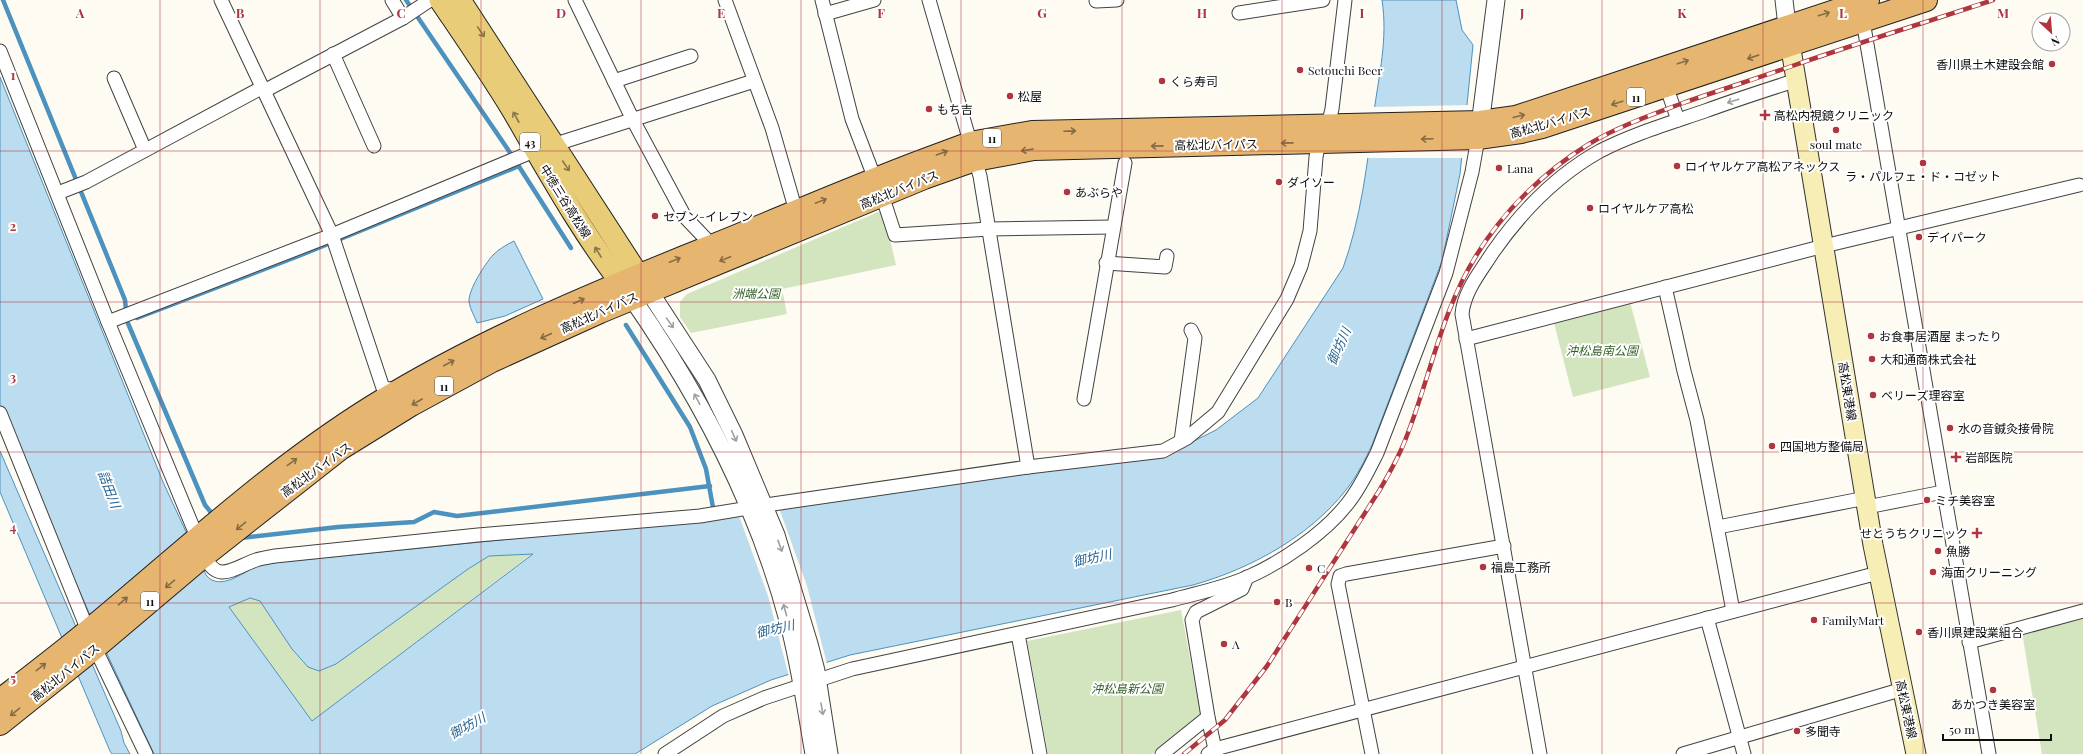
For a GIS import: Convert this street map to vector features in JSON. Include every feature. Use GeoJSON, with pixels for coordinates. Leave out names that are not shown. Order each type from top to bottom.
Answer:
{"type":"FeatureCollection","features":[{"type":"Feature","properties":{"kind":"highway","name":"高松北バイパス"},"geometry":{"type":"LineString","coordinates":[[0,724],[64,661],[266,493],[331,434],[401,390],[484,344],[635,287],[878,187],[1032,132],[1324,134],[1473,130],[1521,132],[1542,127],[1663,78],[1789,35],[1863,6],[1926,0]]}},
{"type":"Feature","properties":{"kind":"highway","name":"高松北バイパス"},"geometry":{"type":"LineString","coordinates":[[266,493],[452,382],[709,247],[798,220]]}},
{"type":"Feature","properties":{"kind":"highway","name":"高松北バイパス"},"geometry":{"type":"LineString","coordinates":[[0,700],[64,661]]}},
{"type":"Feature","properties":{"kind":"main road","name":"中徳三谷高松線"},"geometry":{"type":"LineString","coordinates":[[460,0],[536,151]]}},
{"type":"Feature","properties":{"kind":"main road","name":"中徳三谷高松線"},"geometry":{"type":"LineString","coordinates":[[431,2],[512,110],[602,258],[635,287]]}},
{"type":"Feature","properties":{"kind":"main road","name":"高松東港線"},"geometry":{"type":"LineString","coordinates":[[1789,35],[1878,573],[1916,754]]}},
{"type":"Feature","properties":{"kind":"street"},"geometry":{"type":"LineString","coordinates":[[221,0],[332,235],[383,388],[401,390]]}},
{"type":"Feature","properties":{"kind":"street"},"geometry":{"type":"LineString","coordinates":[[392,0],[404,18]]}},
{"type":"Feature","properties":{"kind":"street"},"geometry":{"type":"LineString","coordinates":[[575,0],[614,81],[685,217],[705,238],[709,247]]}},
{"type":"Feature","properties":{"kind":"street"},"geometry":{"type":"LineString","coordinates":[[725,0],[772,128],[798,220]]}},
{"type":"Feature","properties":{"kind":"street"},"geometry":{"type":"LineString","coordinates":[[822,0],[852,119],[895,235],[989,229],[1113,227]]}},
{"type":"Feature","properties":{"kind":"street"},"geometry":{"type":"LineString","coordinates":[[825,14],[874,0]]}},
{"type":"Feature","properties":{"kind":"street"},"geometry":{"type":"LineString","coordinates":[[929,0],[980,176],[1028,468]]}},
{"type":"Feature","properties":{"kind":"street"},"geometry":{"type":"LineString","coordinates":[[1096,1],[1117,0]]}},
{"type":"Feature","properties":{"kind":"street"},"geometry":{"type":"LineString","coordinates":[[1238,13],[1323,0]]}},
{"type":"Feature","properties":{"kind":"street"},"geometry":{"type":"LineString","coordinates":[[0,51],[63,191],[200,547],[209,565],[217,572],[227,572],[257,559],[275,556],[478,535],[700,516],[1028,468],[1163,451],[1182,441],[1218,412],[1286,299],[1301,266],[1310,231],[1316,157],[1324,134],[1345,0]]}},
{"type":"Feature","properties":{"kind":"street"},"geometry":{"type":"LineString","coordinates":[[665,754],[723,716],[809,678],[1172,600],[1247,577],[1287,554],[1323,529],[1347,504],[1364,479],[1377,453],[1446,273],[1472,172],[1473,130],[1496,0]]}},
{"type":"Feature","properties":{"kind":"street"},"geometry":{"type":"LineString","coordinates":[[1784,0],[1789,35]]}},
{"type":"Feature","properties":{"kind":"street"},"geometry":{"type":"LineString","coordinates":[[63,191],[86,182],[145,150],[404,18],[431,2]]}},
{"type":"Feature","properties":{"kind":"street"},"geometry":{"type":"LineString","coordinates":[[1863,6],[1898,228],[1989,754]]}},
{"type":"Feature","properties":{"kind":"street"},"geometry":{"type":"LineString","coordinates":[[334,54],[374,146]]}},
{"type":"Feature","properties":{"kind":"street"},"geometry":{"type":"LineString","coordinates":[[614,81],[685,62]]}},
{"type":"Feature","properties":{"kind":"street"},"geometry":{"type":"LineString","coordinates":[[114,78],[145,150]]}},
{"type":"Feature","properties":{"kind":"street"},"geometry":{"type":"LineString","coordinates":[[1663,78],[1678,120]]}},
{"type":"Feature","properties":{"kind":"street"},"geometry":{"type":"LineString","coordinates":[[1540,754],[1466,339],[1462,307],[1473,284],[1500,244],[1529,209],[1563,177],[1599,152],[1635,135],[1797,80]]}},
{"type":"Feature","properties":{"kind":"street"},"geometry":{"type":"LineString","coordinates":[[113,320],[332,235],[536,151],[754,82]]}},
{"type":"Feature","properties":{"kind":"street"},"geometry":{"type":"LineString","coordinates":[[1084,399],[1124,163]]}},
{"type":"Feature","properties":{"kind":"street"},"geometry":{"type":"LineString","coordinates":[[1466,339],[1824,246],[2079,185]]}},
{"type":"Feature","properties":{"kind":"street"},"geometry":{"type":"LineString","coordinates":[[1106,263],[1165,267],[1167,256]]}},
{"type":"Feature","properties":{"kind":"street"},"geometry":{"type":"LineString","coordinates":[[635,287],[758,508],[780,593],[809,678],[829,754]]}},
{"type":"Feature","properties":{"kind":"street"},"geometry":{"type":"LineString","coordinates":[[1665,287],[1684,372],[1697,420],[1733,611]]}},
{"type":"Feature","properties":{"kind":"street"},"geometry":{"type":"LineString","coordinates":[[1182,441],[1195,338],[1191,330]]}},
{"type":"Feature","properties":{"kind":"street"},"geometry":{"type":"LineString","coordinates":[[0,413],[91,639],[146,754]]}},
{"type":"Feature","properties":{"kind":"street"},"geometry":{"type":"LineString","coordinates":[[1718,527],[1943,492]]}},
{"type":"Feature","properties":{"kind":"street"},"geometry":{"type":"LineString","coordinates":[[1372,754],[1338,584],[1340,576],[1504,546]]}},
{"type":"Feature","properties":{"kind":"street"},"geometry":{"type":"LineString","coordinates":[[1247,577],[1242,590],[1210,605],[1193,616],[1192,625],[1213,752],[1363,708],[1878,573]]}},
{"type":"Feature","properties":{"kind":"street"},"geometry":{"type":"LineString","coordinates":[[1969,642],[2083,610]]}},
{"type":"Feature","properties":{"kind":"street"},"geometry":{"type":"LineString","coordinates":[[1707,618],[1744,754]]}},
{"type":"Feature","properties":{"kind":"street"},"geometry":{"type":"LineString","coordinates":[[1018,634],[1040,754]]}},
{"type":"Feature","properties":{"kind":"street"},"geometry":{"type":"LineString","coordinates":[[809,678],[814,754]]}},
{"type":"Feature","properties":{"kind":"street"},"geometry":{"type":"LineString","coordinates":[[1683,754],[1903,688]]}},
{"type":"Feature","properties":{"kind":"street"},"geometry":{"type":"LineString","coordinates":[[1162,754],[1191,733],[1208,717]]}},
{"type":"Feature","properties":{"kind":"green space","name":"洲端公園"},"geometry":{"type":"Polygon","coordinates":[[[883,210],[896,265],[782,289],[787,314],[691,333],[680,317],[680,302],[687,294],[883,210]]]}},
{"type":"Feature","properties":{"kind":"green space","name":"沖松島南公園"},"geometry":{"type":"Polygon","coordinates":[[[1630,302],[1650,377],[1573,397],[1554,323],[1630,302]]]}},
{"type":"Feature","properties":{"kind":"green space"},"geometry":{"type":"Polygon","coordinates":[[[533,553],[312,721],[229,607],[250,598],[260,601],[292,649],[308,667],[489,556],[533,553]]]}},
{"type":"Feature","properties":{"kind":"green space","name":"沖松島新公園"},"geometry":{"type":"Polygon","coordinates":[[[1181,610],[1201,717],[1166,745],[1152,754],[1048,754],[1027,641],[1181,610]]]}},
{"type":"Feature","properties":{"kind":"green space"},"geometry":{"type":"Polygon","coordinates":[[[2083,615],[2083,754],[2042,754],[2022,632],[2083,615]]]}},
{"type":"Feature","properties":{"kind":"water"},"geometry":{"type":"Polygon","coordinates":[[[1382,0],[1456,0],[1462,30],[1473,45],[1460,174],[1442,261],[1372,445],[1354,479],[1331,507],[1296,536],[1277,549],[1236,570],[1214,578],[1193,585],[850,655],[771,680],[712,706],[635,754],[154,754],[108,656],[0,410],[0,77],[163,482],[206,575],[212,580],[218,582],[226,581],[241,575],[261,564],[700,520],[1168,454],[1216,430],[1258,398],[1343,268],[1359,211],[1366,171],[1382,56],[1384,14],[1382,0]],[[533,554],[489,556],[468,569],[336,664],[319,671],[308,667],[292,649],[260,601],[250,598],[229,607],[312,721],[533,554]]]}},
{"type":"Feature","properties":{"kind":"water"},"geometry":{"type":"Polygon","coordinates":[[[514,241],[543,299],[505,316],[477,323],[469,302],[469,297],[474,284],[493,255],[514,241]]]}},
{"type":"Feature","properties":{"kind":"water"},"geometry":{"type":"Polygon","coordinates":[[[0,451],[130,754],[112,754],[110,751],[0,492],[0,451]]]}},
{"type":"Feature","properties":{"kind":"pier"},"geometry":{"type":"Polygon","coordinates":[[[1469,105],[1464,158],[1366,158],[1373,107],[1469,105]]]}},
{"type":"Feature","properties":{"kind":"pier"},"geometry":{"type":"Polygon","coordinates":[[[779,508],[807,586],[827,664],[789,677],[768,596],[738,513],[779,508]]]}},
{"type":"Feature","properties":{"kind":"waterway"},"geometry":{"type":"LineString","coordinates":[[3,0],[125,300],[127,321],[205,505],[214,516]]}},
{"type":"Feature","properties":{"kind":"waterway"},"geometry":{"type":"LineString","coordinates":[[406,0],[513,157]]}},
{"type":"Feature","properties":{"kind":"waterway"},"geometry":{"type":"LineString","coordinates":[[518,165],[571,248]]}},
{"type":"Feature","properties":{"kind":"waterway"},"geometry":{"type":"LineString","coordinates":[[137,318],[296,257],[519,166]]}},
{"type":"Feature","properties":{"kind":"waterway"},"geometry":{"type":"LineString","coordinates":[[626,325],[690,427],[706,469],[714,513]]}},
{"type":"Feature","properties":{"kind":"waterway"},"geometry":{"type":"LineString","coordinates":[[241,538],[338,527],[414,522],[434,512],[457,516],[710,486]]}},
{"type":"Feature","properties":{"kind":"railway"},"geometry":{"type":"LineString","coordinates":[[1184,754],[1225,720],[1267,666],[1379,491],[1394,465],[1403,445],[1445,322],[1464,277],[1487,239],[1499,223],[1541,179],[1589,144],[1635,121],[1683,103],[1993,0]]}},
{"type":"Feature","properties":{"kind":"place","name":"香川県土木建設会館"},"geometry":{"type":"Point","coordinates":[2052,64]}},
{"type":"Feature","properties":{"kind":"place","name":"Setouchi Beer"},"geometry":{"type":"Point","coordinates":[1300,70]}},
{"type":"Feature","properties":{"kind":"place","name":"くら寿司"},"geometry":{"type":"Point","coordinates":[1162,81]}},
{"type":"Feature","properties":{"kind":"place","name":"松屋"},"geometry":{"type":"Point","coordinates":[1010,96]}},
{"type":"Feature","properties":{"kind":"place","name":"もち吉"},"geometry":{"type":"Point","coordinates":[929,109]}},
{"type":"Feature","properties":{"kind":"place","name":"高松内視鏡クリニック"},"geometry":{"type":"Point","coordinates":[1765,115]}},
{"type":"Feature","properties":{"kind":"place","name":"soul mate"},"geometry":{"type":"Point","coordinates":[1836,130]}},
{"type":"Feature","properties":{"kind":"place","name":"ラ・パルフェ・ド・コゼット"},"geometry":{"type":"Point","coordinates":[1923,163]}},
{"type":"Feature","properties":{"kind":"place","name":"ロイヤルケア高松アネックス"},"geometry":{"type":"Point","coordinates":[1677,166]}},
{"type":"Feature","properties":{"kind":"place","name":"Lana"},"geometry":{"type":"Point","coordinates":[1499,168]}},
{"type":"Feature","properties":{"kind":"place","name":"ダイソー"},"geometry":{"type":"Point","coordinates":[1279,182]}},
{"type":"Feature","properties":{"kind":"place","name":"あぶらや"},"geometry":{"type":"Point","coordinates":[1067,192]}},
{"type":"Feature","properties":{"kind":"place","name":"ロイヤルケア高松"},"geometry":{"type":"Point","coordinates":[1590,208]}},
{"type":"Feature","properties":{"kind":"place","name":"セブン-イレブン"},"geometry":{"type":"Point","coordinates":[655,216]}},
{"type":"Feature","properties":{"kind":"place","name":"デイパーク"},"geometry":{"type":"Point","coordinates":[1919,237]}},
{"type":"Feature","properties":{"kind":"place","name":"お食事居酒屋 まったり"},"geometry":{"type":"Point","coordinates":[1871,336]}},
{"type":"Feature","properties":{"kind":"place","name":"大和通商株式会社"},"geometry":{"type":"Point","coordinates":[1872,359]}},
{"type":"Feature","properties":{"kind":"place","name":"ベリーズ理容室"},"geometry":{"type":"Point","coordinates":[1873,395]}},
{"type":"Feature","properties":{"kind":"place","name":"水の音鍼灸接骨院"},"geometry":{"type":"Point","coordinates":[1950,428]}},
{"type":"Feature","properties":{"kind":"place","name":"四国地方整備局"},"geometry":{"type":"Point","coordinates":[1772,446]}},
{"type":"Feature","properties":{"kind":"place","name":"岩部医院"},"geometry":{"type":"Point","coordinates":[1956,457]}},
{"type":"Feature","properties":{"kind":"place","name":"ミチ美容室"},"geometry":{"type":"Point","coordinates":[1927,500]}},
{"type":"Feature","properties":{"kind":"place","name":"せとうちクリニック"},"geometry":{"type":"Point","coordinates":[1977,533]}},
{"type":"Feature","properties":{"kind":"place","name":"魚勝"},"geometry":{"type":"Point","coordinates":[1938,551]}},
{"type":"Feature","properties":{"kind":"place","name":"福島工務所"},"geometry":{"type":"Point","coordinates":[1483,567]}},
{"type":"Feature","properties":{"kind":"place","name":"C"},"geometry":{"type":"Point","coordinates":[1309,568]}},
{"type":"Feature","properties":{"kind":"place","name":"海面クリーニング"},"geometry":{"type":"Point","coordinates":[1933,572]}},
{"type":"Feature","properties":{"kind":"place","name":"B"},"geometry":{"type":"Point","coordinates":[1277,602]}},
{"type":"Feature","properties":{"kind":"place","name":"FamilyMart"},"geometry":{"type":"Point","coordinates":[1814,620]}},
{"type":"Feature","properties":{"kind":"place","name":"香川県建設業組合"},"geometry":{"type":"Point","coordinates":[1919,632]}},
{"type":"Feature","properties":{"kind":"place","name":"A"},"geometry":{"type":"Point","coordinates":[1224,644]}},
{"type":"Feature","properties":{"kind":"place","name":"あかつき美容室"},"geometry":{"type":"Point","coordinates":[1993,690]}},
{"type":"Feature","properties":{"kind":"place","name":"多聞寺"},"geometry":{"type":"Point","coordinates":[1797,731]}},
{"type":"Feature","properties":{"kind":"water label","name":"御坊川"},"geometry":{"type":"Point","coordinates":[1338,346]}},
{"type":"Feature","properties":{"kind":"water label","name":"詰田川"},"geometry":{"type":"Point","coordinates":[110,489]}},
{"type":"Feature","properties":{"kind":"water label","name":"御坊川"},"geometry":{"type":"Point","coordinates":[1092,557]}},
{"type":"Feature","properties":{"kind":"water label","name":"御坊川"},"geometry":{"type":"Point","coordinates":[775,628]}},
{"type":"Feature","properties":{"kind":"water label","name":"御坊川"},"geometry":{"type":"Point","coordinates":[467,725]}}]}
